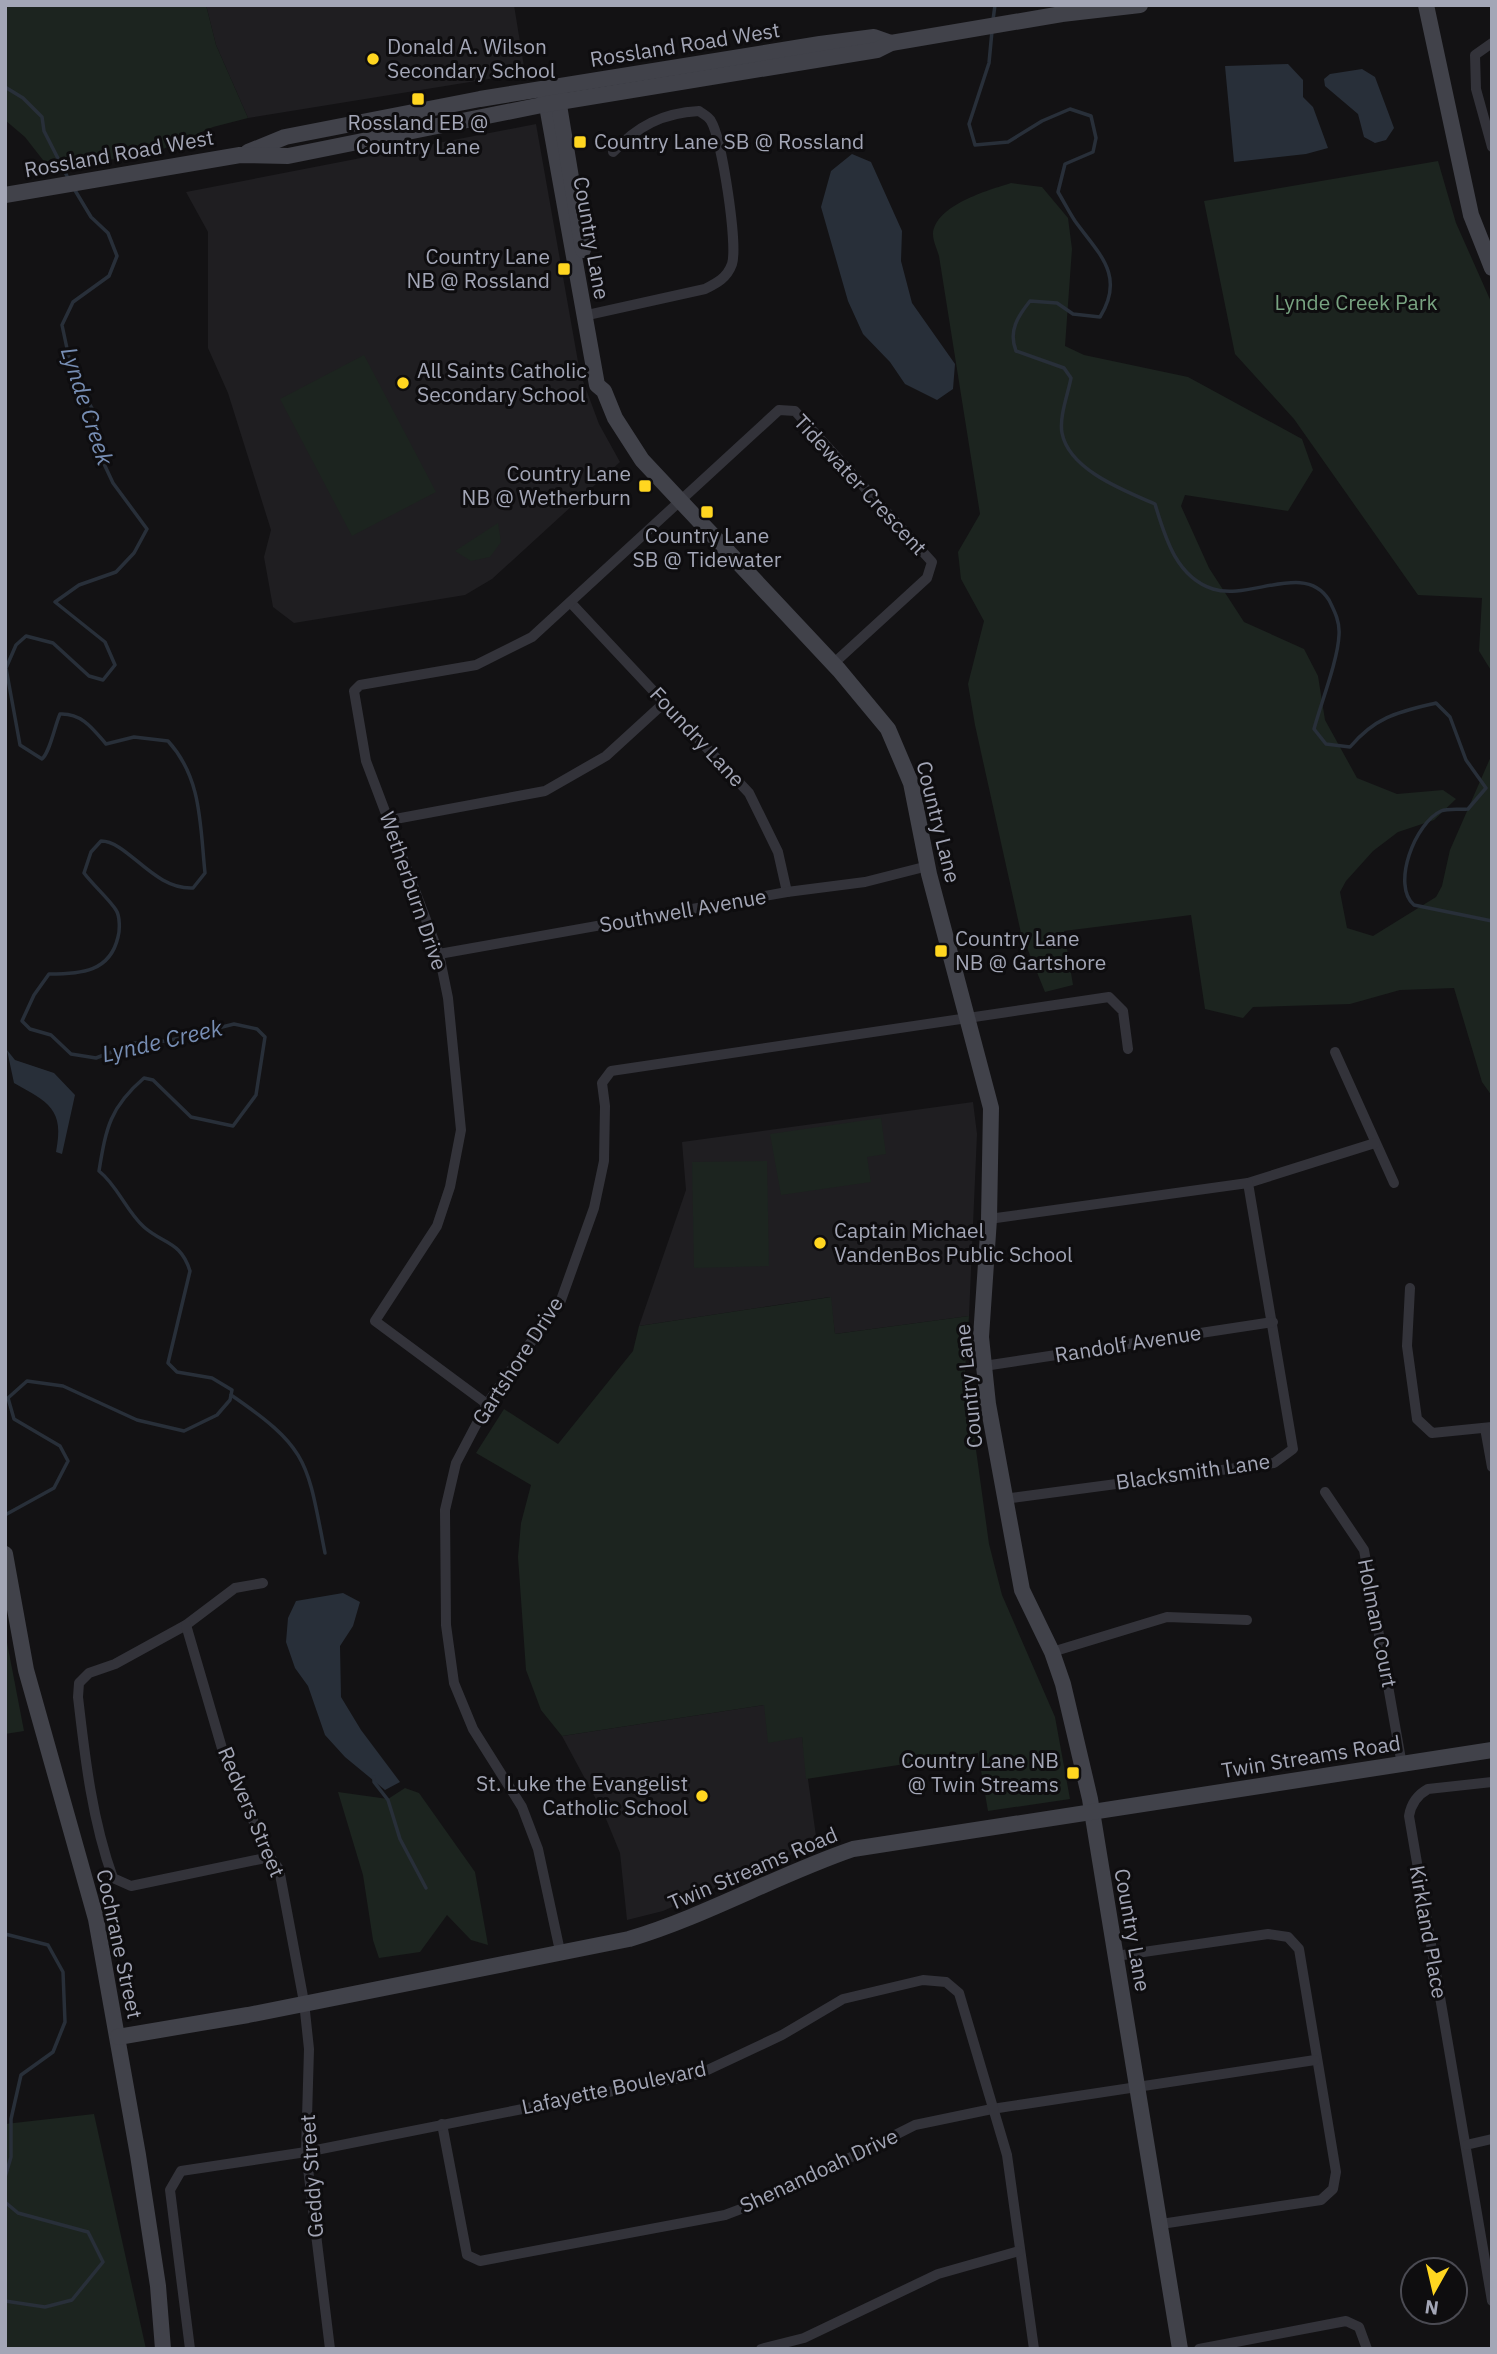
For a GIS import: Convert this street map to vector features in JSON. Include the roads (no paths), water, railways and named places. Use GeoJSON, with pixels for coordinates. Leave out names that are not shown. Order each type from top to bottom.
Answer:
{"type":"FeatureCollection","features":[{"type":"Feature","properties":{"kind":"street","name":"Rossland Road West"},"geometry":{"type":"LineString","coordinates":[[5,195],[240,155],[285,137],[551,96],[820,44],[874,37],[891,43],[1140,5]]}},
{"type":"Feature","properties":{"kind":"street"},"geometry":{"type":"LineString","coordinates":[[1426,5],[1471,215],[1492,268]]}},
{"type":"Feature","properties":{"kind":"street"},"geometry":{"type":"LineString","coordinates":[[1492,43],[1475,55],[1474,69],[1492,147]]}},
{"type":"Feature","properties":{"kind":"street","name":"Country Lane"},"geometry":{"type":"LineString","coordinates":[[551,96],[588,315],[607,382],[604,391],[615,418],[642,460],[833,664],[888,729],[911,783],[928,866],[991,1108],[989,1219],[981,1337],[1004,1499],[1022,1590],[1052,1652],[1063,1684],[1091,1812],[1180,2349]]}},
{"type":"Feature","properties":{"kind":"street"},"geometry":{"type":"LineString","coordinates":[[588,315],[705,289],[722,281],[732,264],[734,246],[721,149],[711,119],[699,111],[656,118],[632,132],[613,152]]}},
{"type":"Feature","properties":{"kind":"street","name":"Tidewater Crescent"},"geometry":{"type":"LineString","coordinates":[[680,503],[779,410],[794,411],[852,471],[932,562],[927,578],[833,664]]}},
{"type":"Feature","properties":{"kind":"street","name":"Wetherburn Drive"},"geometry":{"type":"LineString","coordinates":[[487,1404],[375,1321],[437,1226],[450,1187],[461,1130],[448,998],[439,954],[366,761],[354,691],[360,685],[476,665],[533,637],[680,503]]}},
{"type":"Feature","properties":{"kind":"street","name":"Foundry Lane"},"geometry":{"type":"LineString","coordinates":[[571,603],[749,793],[778,852],[787,892]]}},
{"type":"Feature","properties":{"kind":"street"},"geometry":{"type":"LineString","coordinates":[[390,820],[545,791],[606,755],[664,703]]}},
{"type":"Feature","properties":{"kind":"street","name":"Southwell Avenue"},"geometry":{"type":"LineString","coordinates":[[439,954],[787,892],[864,882],[928,866]]}},
{"type":"Feature","properties":{"kind":"street","name":"Gartshore Drive"},"geometry":{"type":"LineString","coordinates":[[560,1951],[538,1849],[522,1807],[473,1729],[454,1684],[446,1625],[445,1510],[456,1463],[487,1404],[561,1300],[597,1196],[604,1161],[605,1106],[602,1083],[611,1071],[1109,997],[1123,1011],[1128,1049]]}},
{"type":"Feature","properties":{"kind":"street"},"geometry":{"type":"LineString","coordinates":[[1335,1052],[1394,1183]]}},
{"type":"Feature","properties":{"kind":"street"},"geometry":{"type":"LineString","coordinates":[[989,1219],[1248,1183],[1375,1143]]}},
{"type":"Feature","properties":{"kind":"street"},"geometry":{"type":"LineString","coordinates":[[1248,1183],[1273,1322]]}},
{"type":"Feature","properties":{"kind":"street"},"geometry":{"type":"LineString","coordinates":[[1410,1288],[1407,1346],[1417,1419],[1432,1433],[1488,1428],[1492,1467]]}},
{"type":"Feature","properties":{"kind":"street","name":"Randolf Avenue"},"geometry":{"type":"LineString","coordinates":[[984,1366],[1273,1322]]}},
{"type":"Feature","properties":{"kind":"street","name":"Blacksmith Lane"},"geometry":{"type":"LineString","coordinates":[[1004,1499],[1274,1464],[1293,1449],[1273,1322]]}},
{"type":"Feature","properties":{"kind":"street","name":"Holman Court"},"geometry":{"type":"LineString","coordinates":[[1325,1492],[1366,1557],[1402,1765]]}},
{"type":"Feature","properties":{"kind":"street","name":"Cochrane Street"},"geometry":{"type":"LineString","coordinates":[[5,1554],[26,1670],[96,1919],[156,2272],[163,2349]]}},
{"type":"Feature","properties":{"kind":"street"},"geometry":{"type":"LineString","coordinates":[[263,1583],[235,1588],[186,1625],[115,1664],[89,1673],[79,1683],[92,1804],[100,1842],[113,1878],[131,1886],[270,1857]]}},
{"type":"Feature","properties":{"kind":"street"},"geometry":{"type":"LineString","coordinates":[[1052,1652],[1167,1617],[1247,1620]]}},
{"type":"Feature","properties":{"kind":"street","name":"Redvers Street"},"geometry":{"type":"LineString","coordinates":[[186,1625],[226,1762],[256,1820],[270,1857],[279,1869],[304,2002]]}},
{"type":"Feature","properties":{"kind":"street","name":"Twin Streams Road"},"geometry":{"type":"LineString","coordinates":[[118,2036],[248,2015],[560,1951],[603,1945],[668,1928],[807,1865],[853,1849],[1492,1750]]}},
{"type":"Feature","properties":{"kind":"street","name":"Kirkland Place"},"geometry":{"type":"LineString","coordinates":[[1492,1782],[1428,1789],[1420,1793],[1410,1808],[1409,1816],[1492,2301]]}},
{"type":"Feature","properties":{"kind":"street"},"geometry":{"type":"LineString","coordinates":[[1116,1956],[1268,1934],[1288,1937],[1299,1949],[1315,2060],[1336,2172],[1333,2189],[1321,2200],[1161,2224]]}},
{"type":"Feature","properties":{"kind":"street","name":"Lafayette Boulevard"},"geometry":{"type":"LineString","coordinates":[[190,2349],[170,2190],[181,2171],[306,2152],[699,2074],[782,2035],[843,1999],[923,1980],[946,1982],[959,1993],[1007,2155],[1034,2349]]}},
{"type":"Feature","properties":{"kind":"street","name":"Geddy Street"},"geometry":{"type":"LineString","coordinates":[[304,2002],[309,2049],[306,2152],[330,2349]]}},
{"type":"Feature","properties":{"kind":"street","name":"Shenandoah Drive"},"geometry":{"type":"LineString","coordinates":[[442,2124],[467,2255],[480,2261],[725,2215],[770,2198],[915,2125],[992,2109],[1315,2060]]}},
{"type":"Feature","properties":{"kind":"street"},"geometry":{"type":"LineString","coordinates":[[1466,2145],[1492,2138]]}},
{"type":"Feature","properties":{"kind":"street"},"geometry":{"type":"LineString","coordinates":[[761,2349],[804,2337],[938,2274],[1019,2251]]}},
{"type":"Feature","properties":{"kind":"street"},"geometry":{"type":"LineString","coordinates":[[1199,2349],[1346,2321],[1359,2327],[1367,2349]]}},
{"type":"Feature","properties":{"kind":"waterway"},"geometry":{"type":"LineString","coordinates":[[993,20],[995,5]]}},
{"type":"Feature","properties":{"kind":"waterway"},"geometry":{"type":"LineString","coordinates":[[992,31],[989,63],[969,124],[975,145],[1008,142],[1042,121],[1070,109],[1091,116],[1096,138],[1093,152],[1065,164],[1058,192],[1106,265],[1110,277],[1107,302],[1100,317],[1073,314],[1057,303],[1030,301],[1018,318],[1013,337],[1016,351],[1064,368],[1071,378],[1062,420],[1062,433],[1067,446],[1075,458],[1100,477],[1155,504],[1174,554],[1181,566],[1200,583],[1227,591],[1275,584],[1306,584],[1319,589],[1329,600],[1338,621],[1338,645],[1314,729],[1326,744],[1350,747],[1379,722],[1399,713],[1436,703],[1450,717],[1466,760],[1486,788],[1468,809],[1441,811],[1423,828],[1409,855],[1405,884],[1407,896],[1414,905],[1492,921]]}},
{"type":"Feature","properties":{"kind":"waterway","name":"Lynde Creek"},"geometry":{"type":"LineString","coordinates":[[5,87],[23,98],[42,117],[44,131],[69,180]]}},
{"type":"Feature","properties":{"kind":"waterway","name":"Lynde Creek"},"geometry":{"type":"LineString","coordinates":[[5,1515],[54,1488],[68,1461],[60,1446],[14,1419],[8,1398],[27,1381],[63,1386],[137,1420],[184,1431],[217,1415],[230,1400],[232,1390],[212,1378],[177,1372],[168,1363],[190,1271],[182,1254],[144,1227],[99,1171],[111,1119],[124,1099],[144,1078],[153,1080],[191,1117],[233,1126],[256,1095],[265,1037],[257,1029],[234,1024],[167,1041],[135,1043],[96,1058],[71,1054],[51,1035],[30,1029],[22,1021],[34,995],[49,974],[92,969],[108,958],[114,949],[119,931],[117,913],[84,873],[91,852],[101,841],[111,843],[153,874],[179,887],[193,888],[205,873],[200,820],[193,786],[179,755],[168,741],[134,737],[106,744],[81,719],[60,714],[50,745],[42,759],[20,745],[6,668],[16,645],[26,636],[53,643],[89,676],[103,680],[115,665],[105,642],[55,602],[79,585],[116,572],[134,553],[147,529],[113,483],[98,451],[94,412],[72,372],[62,325],[73,302],[109,276],[117,256],[108,233],[91,217],[73,187]]}},
{"type":"Feature","properties":{"kind":"waterway"},"geometry":{"type":"LineString","coordinates":[[231,1395],[276,1430],[301,1460],[314,1498],[325,1553]]}},
{"type":"Feature","properties":{"kind":"waterway"},"geometry":{"type":"LineString","coordinates":[[374,1777],[374,1782],[388,1800],[400,1839],[426,1888]]}},
{"type":"Feature","properties":{"kind":"waterway","name":"Lynde Creek"},"geometry":{"type":"LineString","coordinates":[[5,1934],[48,1945],[63,1972],[65,2022],[53,2052],[21,2075],[11,2119],[11,2157],[5,2177]]}},
{"type":"Feature","properties":{"kind":"waterway","name":"Lynde Creek"},"geometry":{"type":"LineString","coordinates":[[5,2202],[18,2213],[88,2232],[103,2262],[72,2300],[45,2307],[5,2301]]}},
{"type":"Feature","properties":{"kind":"place","name":"Donald A. Wilson Secondary School"},"geometry":{"type":"Point","coordinates":[373,59]}},
{"type":"Feature","properties":{"kind":"place","name":"Rossland EB @ Country Lane"},"geometry":{"type":"Point","coordinates":[418,99]}},
{"type":"Feature","properties":{"kind":"place","name":"Country Lane SB @ Rossland"},"geometry":{"type":"Point","coordinates":[580,142]}},
{"type":"Feature","properties":{"kind":"place","name":"Country Lane NB @ Rossland"},"geometry":{"type":"Point","coordinates":[564,269]}},
{"type":"Feature","properties":{"kind":"place","name":"All Saints Catholic Secondary School"},"geometry":{"type":"Point","coordinates":[403,383]}},
{"type":"Feature","properties":{"kind":"place","name":"Country Lane NB @ Wetherburn"},"geometry":{"type":"Point","coordinates":[645,486]}},
{"type":"Feature","properties":{"kind":"place","name":"Country Lane SB @ Tidewater"},"geometry":{"type":"Point","coordinates":[707,512]}},
{"type":"Feature","properties":{"kind":"place","name":"Country Lane NB @ Gartshore"},"geometry":{"type":"Point","coordinates":[941,951]}},
{"type":"Feature","properties":{"kind":"place","name":"Captain Michael VandenBos Public School"},"geometry":{"type":"Point","coordinates":[820,1243]}},
{"type":"Feature","properties":{"kind":"place","name":"Country Lane NB @ Twin Streams"},"geometry":{"type":"Point","coordinates":[1073,1773]}},
{"type":"Feature","properties":{"kind":"place","name":"St. Luke the Evangelist Catholic School"},"geometry":{"type":"Point","coordinates":[702,1796]}},
{"type":"Feature","properties":{"kind":"park label","name":"Lynde Creek Park"},"geometry":{"type":"Point","coordinates":[1356,303]}}]}
